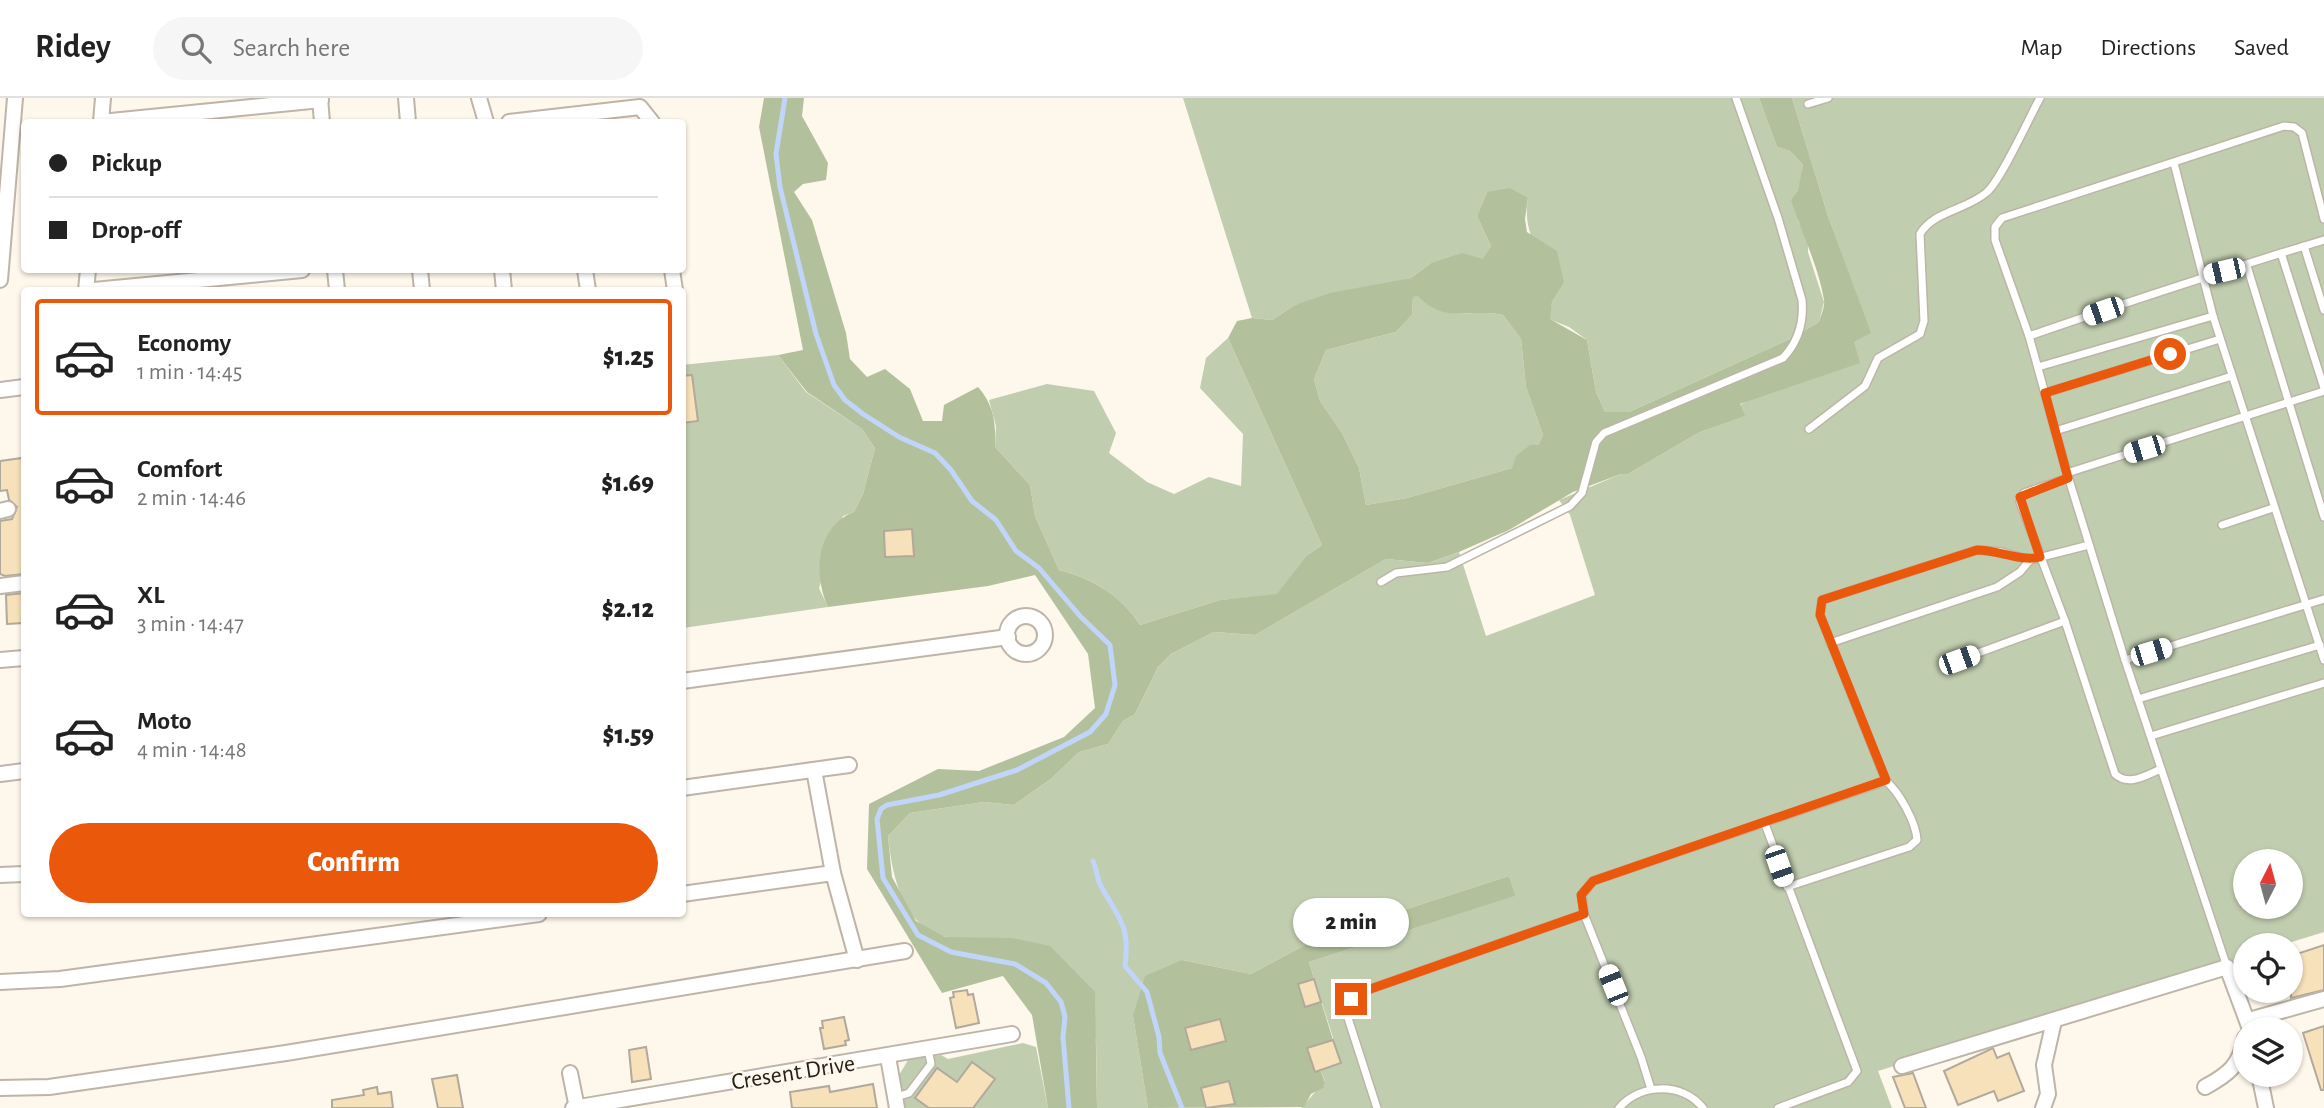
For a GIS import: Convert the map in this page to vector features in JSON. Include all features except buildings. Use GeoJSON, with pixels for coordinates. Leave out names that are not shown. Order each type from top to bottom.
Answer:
{"type":"FeatureCollection","features":[{"type":"Feature","properties":{"kind":"street"},"geometry":{"type":"LineString","coordinates":[[0,280],[15,98]]}},
{"type":"Feature","properties":{"kind":"street"},"geometry":{"type":"LineString","coordinates":[[101,119],[103,98]]}},
{"type":"Feature","properties":{"kind":"street"},"geometry":{"type":"LineString","coordinates":[[406,98],[408,119]]}},
{"type":"Feature","properties":{"kind":"street"},"geometry":{"type":"LineString","coordinates":[[479,98],[485,119]]}},
{"type":"Feature","properties":{"kind":"street"},"geometry":{"type":"LineString","coordinates":[[130,119],[321,99],[322,119]]}},
{"type":"Feature","properties":{"kind":"street"},"geometry":{"type":"LineString","coordinates":[[570,119],[641,103],[650,119]]}},
{"type":"Feature","properties":{"kind":"street"},"geometry":{"type":"LineString","coordinates":[[125,287],[271,273]]}},
{"type":"Feature","properties":{"kind":"street"},"geometry":{"type":"LineString","coordinates":[[0,390],[21,387]]}},
{"type":"Feature","properties":{"kind":"street"},"geometry":{"type":"LineString","coordinates":[[0,586],[21,583]]}},
{"type":"Feature","properties":{"kind":"street"},"geometry":{"type":"LineString","coordinates":[[686,680],[1008,637]]}},
{"type":"Feature","properties":{"kind":"street"},"geometry":{"type":"LineString","coordinates":[[0,660],[21,658]]}},
{"type":"Feature","properties":{"kind":"street"},"geometry":{"type":"LineString","coordinates":[[686,787],[849,765]]}},
{"type":"Feature","properties":{"kind":"street"},"geometry":{"type":"LineString","coordinates":[[814,770],[833,873],[857,960]]}},
{"type":"Feature","properties":{"kind":"street"},"geometry":{"type":"LineString","coordinates":[[0,774],[21,771]]}},
{"type":"Feature","properties":{"kind":"street"},"geometry":{"type":"LineString","coordinates":[[686,893],[833,873]]}},
{"type":"Feature","properties":{"kind":"street"},"geometry":{"type":"LineString","coordinates":[[0,875],[21,874]]}},
{"type":"Feature","properties":{"kind":"street"},"geometry":{"type":"LineString","coordinates":[[0,982],[60,979],[517,917]]}},
{"type":"Feature","properties":{"kind":"street"},"geometry":{"type":"LineString","coordinates":[[0,1088],[41,1088],[286,1053],[905,951]]}},
{"type":"Feature","properties":{"kind":"street"},"geometry":{"type":"LineString","coordinates":[[1902,1066],[2227,967],[2246,1017]]}},
{"type":"Feature","properties":{"kind":"street"},"geometry":{"type":"LineString","coordinates":[[2274,1017],[2324,999]]}},
{"type":"Feature","properties":{"kind":"street"},"geometry":{"type":"LineString","coordinates":[[2043,1108],[2048,1094],[2044,1065],[2054,1021]]}},
{"type":"Feature","properties":{"kind":"street","name":"Cresent Drive"},"geometry":{"type":"LineString","coordinates":[[576,1108],[1012,1034]]}},
{"type":"Feature","properties":{"kind":"street"},"geometry":{"type":"LineString","coordinates":[[888,1057],[896,1102]]}},
{"type":"Feature","properties":{"kind":"street"},"geometry":{"type":"LineString","coordinates":[[2206,1087],[2233,1070]]}},
{"type":"Feature","properties":{"kind":"street"},"geometry":{"type":"LineString","coordinates":[[570,1073],[576,1108]]}},
{"type":"Feature","properties":{"kind":"street"},"geometry":{"type":"LineString","coordinates":[[2262,1087],[2266,1108]]}},
{"type":"Feature","properties":{"kind":"lane"},"geometry":{"type":"LineString","coordinates":[[1381,582],[1396,573],[1447,567],[1570,506],[1582,493],[1596,442],[1604,433],[1783,358],[1795,345],[1803,313],[1802,300],[1778,218],[1735,98]]}},
{"type":"Feature","properties":{"kind":"lane"},"geometry":{"type":"LineString","coordinates":[[1808,104],[1828,98]]}},
{"type":"Feature","properties":{"kind":"lane"},"geometry":{"type":"LineString","coordinates":[[1809,429],[1866,386],[1878,358],[1920,334],[1924,321],[1920,234],[1926,224],[1976,201],[1990,190],[2040,98]]}},
{"type":"Feature","properties":{"kind":"lane"},"geometry":{"type":"LineString","coordinates":[[2227,967],[2067,475],[2029,336],[1996,240],[1995,227],[2002,218],[2284,126],[2294,127],[2302,133],[2324,219]]}},
{"type":"Feature","properties":{"kind":"lane"},"geometry":{"type":"LineString","coordinates":[[2174,163],[2213,316],[2247,416],[2295,576],[2308,603],[2324,660]]}},
{"type":"Feature","properties":{"kind":"lane"},"geometry":{"type":"LineString","coordinates":[[2029,336],[2202,276],[2247,266],[2324,240]]}},
{"type":"Feature","properties":{"kind":"lane"},"geometry":{"type":"LineString","coordinates":[[2304,246],[2324,310]]}},
{"type":"Feature","properties":{"kind":"lane"},"geometry":{"type":"LineString","coordinates":[[2161,769],[2130,781],[2121,780],[2115,774],[2066,621],[2040,557],[2020,497],[2067,475],[2324,390],[2281,253]]}},
{"type":"Feature","properties":{"kind":"lane"},"geometry":{"type":"LineString","coordinates":[[2247,266],[2324,517]]}},
{"type":"Feature","properties":{"kind":"lane"},"geometry":{"type":"LineString","coordinates":[[2038,367],[2213,316]]}},
{"type":"Feature","properties":{"kind":"lane"},"geometry":{"type":"LineString","coordinates":[[2045,393],[2220,339]]}},
{"type":"Feature","properties":{"kind":"lane"},"geometry":{"type":"LineString","coordinates":[[2055,430],[2232,376]]}},
{"type":"Feature","properties":{"kind":"lane"},"geometry":{"type":"LineString","coordinates":[[2221,525],[2273,508]]}},
{"type":"Feature","properties":{"kind":"lane"},"geometry":{"type":"LineString","coordinates":[[1787,887],[1914,844],[1916,830],[1886,780],[1830,643],[1819,607],[1827,596],[1977,550],[2002,552],[2030,559],[2089,545]]}},
{"type":"Feature","properties":{"kind":"lane"},"geometry":{"type":"LineString","coordinates":[[1830,643],[1997,587],[2020,572],[2030,559]]}},
{"type":"Feature","properties":{"kind":"lane"},"geometry":{"type":"LineString","coordinates":[[2125,660],[2324,599]]}},
{"type":"Feature","properties":{"kind":"lane"},"geometry":{"type":"LineString","coordinates":[[1959,660],[2066,621]]}},
{"type":"Feature","properties":{"kind":"lane"},"geometry":{"type":"LineString","coordinates":[[2138,699],[2320,645]]}},
{"type":"Feature","properties":{"kind":"lane"},"geometry":{"type":"LineString","coordinates":[[2151,736],[2324,683]]}},
{"type":"Feature","properties":{"kind":"lane"},"geometry":{"type":"LineString","coordinates":[[1651,1089],[1641,1057],[1584,914],[1581,895],[1593,881],[1765,824],[1886,780]]}},
{"type":"Feature","properties":{"kind":"lane"},"geometry":{"type":"LineString","coordinates":[[1765,824],[1857,1071],[1848,1082],[1778,1108]]}},
{"type":"Feature","properties":{"kind":"lane"},"geometry":{"type":"LineString","coordinates":[[1377,1108],[1347,1015],[1351,999],[1359,993],[1584,914]]}},
{"type":"Feature","properties":{"kind":"lane"},"geometry":{"type":"LineString","coordinates":[[896,1102],[909,1093],[931,1064],[928,1049]]}},
{"type":"Feature","properties":{"kind":"lane"},"geometry":{"type":"LineString","coordinates":[[1619,1108],[1635,1095],[1651,1089],[1668,1088],[1684,1093],[1703,1108]]}},
{"type":"Feature","properties":{"kind":"green space"},"geometry":{"type":"Polygon","coordinates":[[[764,98],[804,98],[802,116],[828,163],[826,180],[803,184],[794,192],[812,220],[846,333],[850,359],[867,377],[885,369],[910,389],[923,421],[942,421],[944,405],[978,387],[988,401],[993,415],[995,447],[1030,485],[1035,516],[1059,570],[1095,583],[1124,605],[1140,625],[1220,600],[1277,594],[1306,556],[1322,545],[1228,338],[1237,321],[1252,318],[1272,320],[1295,305],[1330,293],[1411,278],[1431,263],[1462,253],[1483,259],[1491,246],[1477,216],[1487,192],[1510,188],[1528,198],[1525,219],[1527,232],[1557,251],[1564,283],[1552,302],[1550,319],[1587,340],[1596,392],[1605,412],[1629,412],[1790,339],[1819,322],[1824,303],[1822,288],[1791,200],[1798,191],[1803,165],[1790,151],[1777,147],[1759,98],[1792,98],[1828,216],[1871,333],[1854,342],[1860,363],[1740,404],[1745,416],[1700,432],[1628,474],[1621,474],[1573,492],[1509,530],[1428,563],[1386,559],[1255,635],[1214,632],[1171,654],[1158,667],[1135,714],[1123,721],[1108,744],[1079,752],[1052,778],[1014,805],[984,802],[910,813],[888,836],[892,877],[916,921],[945,937],[1012,938],[1050,946],[1095,992],[1097,1108],[1048,1108],[1032,1015],[1003,976],[942,993],[867,869],[869,804],[938,769],[979,771],[1064,737],[1095,708],[1088,654],[1035,575],[988,586],[828,607],[820,581],[821,553],[832,528],[854,512],[863,494],[875,448],[862,429],[807,392],[778,355],[803,350],[759,127],[764,98]],[[1418,296],[1413,297],[1412,315],[1396,332],[1326,350],[1314,379],[1320,401],[1342,433],[1359,468],[1366,505],[1407,498],[1512,468],[1516,456],[1530,445],[1538,445],[1543,435],[1526,387],[1521,339],[1503,315],[1448,313],[1428,305],[1418,296]]]}},
{"type":"Feature","properties":{"kind":"green space"},"geometry":{"type":"Polygon","coordinates":[[[1183,98],[1759,98],[1777,147],[1790,151],[1803,165],[1798,221],[1808,238],[1808,252],[1824,302],[1819,322],[1790,339],[1629,412],[1605,412],[1596,392],[1587,340],[1569,327],[1549,319],[1552,302],[1564,283],[1535,244],[1528,224],[1528,198],[1487,192],[1477,216],[1491,246],[1484,259],[1431,263],[1411,278],[1295,305],[1272,320],[1252,318],[1183,98]]]}},
{"type":"Feature","properties":{"kind":"green space"},"geometry":{"type":"Polygon","coordinates":[[[1792,98],[2324,98],[2324,932],[2303,938],[2303,933],[2233,933],[2233,961],[1878,1071],[1892,1108],[1301,1108],[1325,1081],[1320,1070],[1341,1063],[1309,962],[1514,896],[1509,876],[1320,937],[1251,974],[1182,960],[1133,1016],[1148,1108],[1097,1108],[1096,1039],[1012,938],[970,940],[946,937],[931,931],[909,911],[897,882],[888,836],[910,813],[984,802],[1014,805],[1052,778],[1079,752],[1108,744],[1123,721],[1135,714],[1158,667],[1171,654],[1214,632],[1255,635],[1386,559],[1428,563],[1459,552],[1486,636],[1595,595],[1570,515],[1559,500],[1621,474],[1628,474],[1700,432],[1744,416],[1740,405],[1870,333],[1828,216],[1792,98]]]}},
{"type":"Feature","properties":{"kind":"green space"},"geometry":{"type":"Polygon","coordinates":[[[1418,295],[1438,310],[1448,313],[1503,315],[1521,339],[1526,387],[1543,435],[1538,445],[1512,468],[1407,498],[1366,505],[1359,468],[1342,433],[1320,401],[1314,379],[1326,350],[1396,332],[1412,315],[1413,297],[1418,295]]]}},
{"type":"Feature","properties":{"kind":"green space"},"geometry":{"type":"Polygon","coordinates":[[[1228,338],[1322,545],[1306,556],[1277,595],[1220,600],[1140,625],[1124,605],[1095,583],[1059,570],[1035,516],[1030,485],[995,447],[996,426],[989,400],[1047,384],[1094,391],[1116,433],[1109,453],[1147,482],[1174,494],[1209,477],[1241,486],[1243,434],[1200,388],[1206,358],[1228,338]]]}},
{"type":"Feature","properties":{"kind":"green space"},"geometry":{"type":"Polygon","coordinates":[[[778,355],[806,392],[862,429],[875,448],[863,494],[854,512],[843,516],[819,588],[828,607],[686,628],[686,365],[778,355]]]}},
{"type":"Feature","properties":{"kind":"green space"},"geometry":{"type":"Polygon","coordinates":[[[1509,876],[1515,896],[1309,962],[1333,1040],[1307,1048],[1315,1071],[1320,1070],[1325,1082],[1323,1088],[1311,1094],[1304,1107],[1148,1108],[1133,1016],[1145,976],[1182,960],[1251,974],[1320,937],[1509,876]]]}},
{"type":"Feature","properties":{"kind":"green space"},"geometry":{"type":"Polygon","coordinates":[[[1023,1043],[1036,1047],[1048,1108],[904,1108],[898,1077],[908,1060],[941,1055],[948,1059],[1023,1043]]]}},
{"type":"Feature","properties":{"kind":"waterway"},"geometry":{"type":"LineString","coordinates":[[785,98],[776,154],[780,187],[816,334],[834,385],[845,400],[863,414],[899,437],[935,453],[951,470],[972,501],[996,520],[1016,551],[1039,568],[1080,616],[1110,645],[1115,685],[1106,714],[1090,732],[1017,770],[939,795],[887,805],[881,809],[877,819],[883,878],[918,935],[951,952],[1015,964],[1046,983],[1061,1002],[1065,1017],[1063,1037],[1069,1108]]}},
{"type":"Feature","properties":{"kind":"waterway"},"geometry":{"type":"LineString","coordinates":[[1093,861],[1100,885],[1119,916],[1125,932],[1125,966],[1147,992],[1159,1037],[1160,1053],[1182,1108]]}},
{"type":"Feature","properties":{"kind":"route"},"geometry":{"type":"LineString","coordinates":[[1351,999],[1359,993],[1584,914],[1581,895],[1593,881],[1765,824],[1886,780],[1820,615],[1822,600],[1827,596],[1977,550],[2002,552],[2030,559],[2040,557],[2020,497],[2024,493],[2068,478],[2045,393],[2170,354]]}}]}
